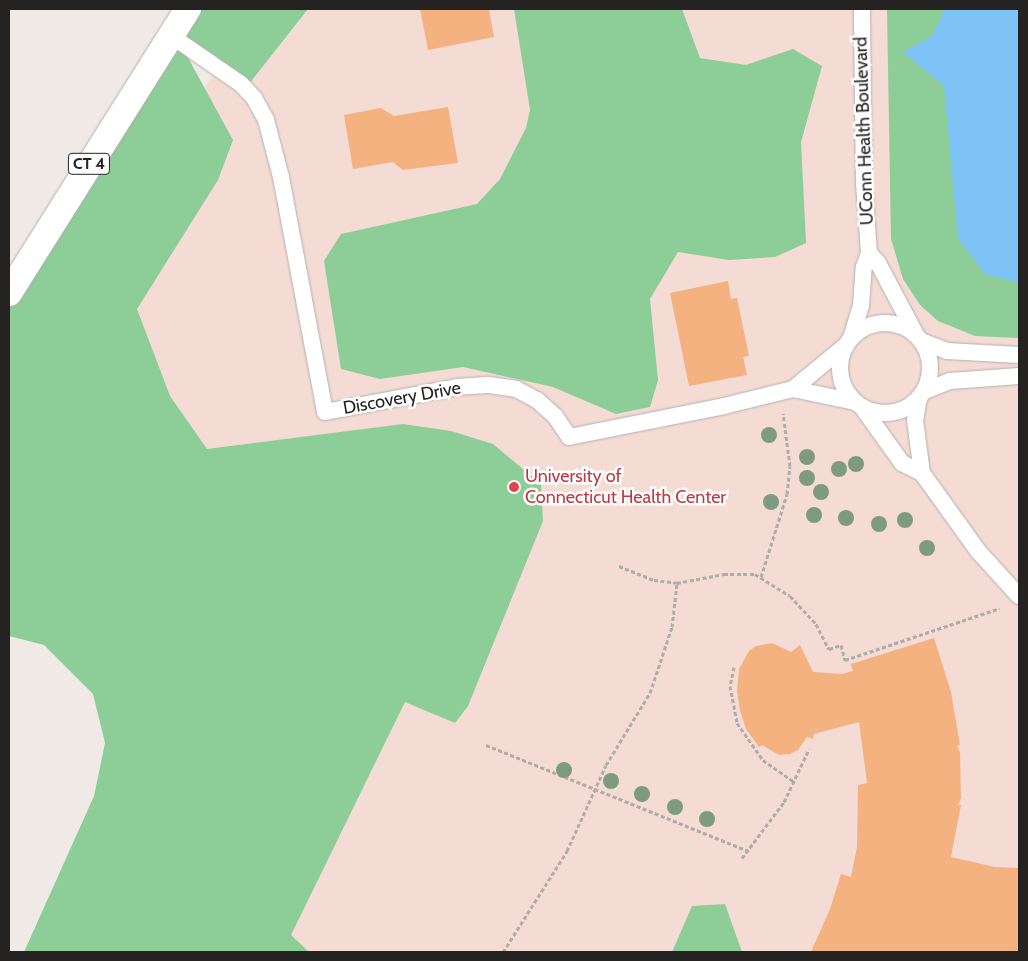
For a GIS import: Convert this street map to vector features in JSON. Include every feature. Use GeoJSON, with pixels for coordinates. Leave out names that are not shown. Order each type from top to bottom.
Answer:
{"type":"FeatureCollection","features":[{"type":"Feature","properties":{"kind":"main road","name":"CT 4"},"geometry":{"type":"LineString","coordinates":[[9,293],[188,9]]}},
{"type":"Feature","properties":{"kind":"street","name":"UConn Health Boulevard"},"geometry":{"type":"LineString","coordinates":[[848,341],[861,306],[864,267],[869,253],[864,183],[862,9]]}},
{"type":"Feature","properties":{"kind":"street","name":"Discovery Drive"},"geometry":{"type":"LineString","coordinates":[[170,35],[241,84],[254,98],[266,120],[281,177],[325,412],[448,388],[489,385],[516,389],[537,400],[550,410],[569,436],[724,406],[793,389],[848,341]]}},
{"type":"Feature","properties":{"kind":"street"},"geometry":{"type":"LineString","coordinates":[[869,253],[878,262],[918,337],[930,365],[915,420],[922,473],[978,552],[1019,596]]}},
{"type":"Feature","properties":{"kind":"street"},"geometry":{"type":"LineString","coordinates":[[922,473],[902,463],[841,380],[840,362],[848,341],[865,327],[882,323],[900,325],[918,337],[947,351],[1019,355]]}},
{"type":"Feature","properties":{"kind":"street"},"geometry":{"type":"LineString","coordinates":[[859,405],[879,413],[897,412],[922,394],[950,381],[1019,376]]}},
{"type":"Feature","properties":{"kind":"street","name":"Discovery Drive"},"geometry":{"type":"LineString","coordinates":[[793,389],[859,405]]}},
{"type":"Feature","properties":{"kind":"path"},"geometry":{"type":"LineString","coordinates":[[761,577],[787,494],[790,466],[783,413]]}},
{"type":"Feature","properties":{"kind":"path"},"geometry":{"type":"LineString","coordinates":[[619,566],[654,580],[677,583],[724,574],[755,574],[777,586],[805,612],[820,629],[829,649],[840,645],[845,660],[1000,608]]}},
{"type":"Feature","properties":{"kind":"path"},"geometry":{"type":"LineString","coordinates":[[503,952],[567,852],[595,790],[659,673],[672,627],[677,583]]}},
{"type":"Feature","properties":{"kind":"path"},"geometry":{"type":"LineString","coordinates":[[734,667],[730,686],[737,723],[763,760],[795,782]]}},
{"type":"Feature","properties":{"kind":"path"},"geometry":{"type":"LineString","coordinates":[[486,746],[748,851]]}},
{"type":"Feature","properties":{"kind":"path"},"geometry":{"type":"LineString","coordinates":[[742,858],[795,782],[809,749]]}},
{"type":"Feature","properties":{"kind":"shaded area","name":"University of Connecticut Health Center"},"geometry":{"type":"Polygon","coordinates":[[[253,9],[1019,9],[1019,952],[241,952],[9,379],[183,124],[253,9]]]}},
{"type":"Feature","properties":{"kind":"green space"},"geometry":{"type":"Polygon","coordinates":[[[188,9],[308,9],[245,89],[174,32],[233,140],[218,180],[137,309],[170,396],[207,449],[403,424],[451,431],[493,444],[541,484],[543,521],[468,706],[455,723],[405,702],[291,935],[309,952],[24,952],[94,796],[105,743],[93,694],[44,645],[9,636],[9,293],[188,9]]]}},
{"type":"Feature","properties":{"kind":"green space"},"geometry":{"type":"Polygon","coordinates":[[[514,9],[682,9],[700,58],[746,65],[793,49],[822,66],[801,142],[806,243],[775,257],[729,260],[678,252],[650,299],[658,380],[650,407],[616,414],[553,387],[463,367],[380,379],[341,369],[324,261],[341,234],[477,204],[500,179],[526,128],[530,110],[514,9]]]}},
{"type":"Feature","properties":{"kind":"green space"},"geometry":{"type":"Polygon","coordinates":[[[887,9],[1019,9],[1019,338],[975,336],[938,321],[920,305],[903,279],[891,239],[887,9]]]}},
{"type":"Feature","properties":{"kind":"green space"},"geometry":{"type":"Polygon","coordinates":[[[725,904],[742,952],[672,952],[692,906],[725,904]]]}},
{"type":"Feature","properties":{"kind":"water"},"geometry":{"type":"Polygon","coordinates":[[[945,9],[1019,9],[1019,281],[1016,282],[985,274],[958,239],[944,86],[903,52],[932,36],[945,9]]]}},
{"type":"Feature","properties":{"kind":"building"},"geometry":{"type":"Polygon","coordinates":[[[420,9],[489,9],[494,37],[428,50],[420,9]]]}},
{"type":"Feature","properties":{"kind":"building"},"geometry":{"type":"Polygon","coordinates":[[[448,107],[458,163],[403,170],[393,162],[353,169],[344,115],[381,108],[394,116],[448,107]]]}},
{"type":"Feature","properties":{"kind":"building"},"geometry":{"type":"Polygon","coordinates":[[[728,281],[731,299],[737,298],[749,356],[743,357],[747,375],[689,386],[670,293],[728,281]]]}},
{"type":"Feature","properties":{"kind":"building"},"geometry":{"type":"Polygon","coordinates":[[[934,638],[951,692],[960,745],[957,745],[960,752],[961,798],[958,805],[961,805],[951,857],[995,867],[1019,868],[1019,952],[811,952],[830,909],[841,874],[851,877],[857,847],[858,785],[867,783],[859,722],[814,734],[813,739],[807,737],[798,750],[790,754],[779,755],[762,745],[759,747],[746,729],[740,710],[737,692],[739,669],[749,651],[756,646],[772,643],[791,652],[800,645],[813,672],[842,674],[853,671],[851,664],[934,638]]]}},
{"type":"Feature","properties":{"kind":"place","name":"University of Connecticut Health Center"},"geometry":{"type":"Point","coordinates":[514,487]}}]}
